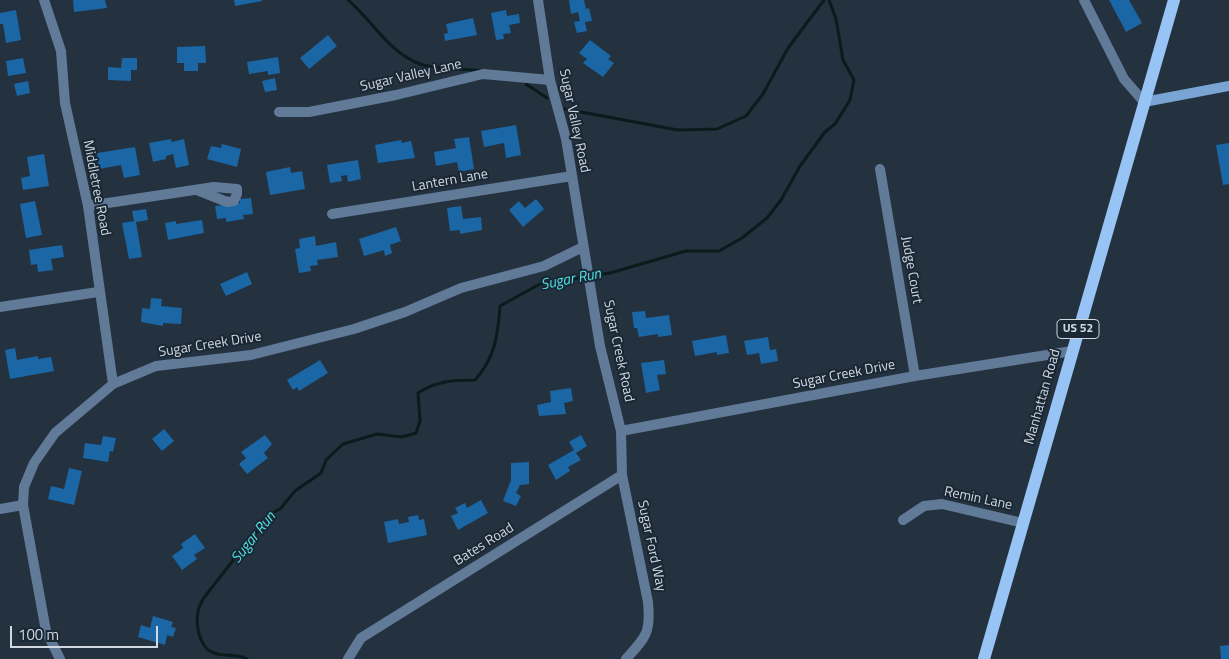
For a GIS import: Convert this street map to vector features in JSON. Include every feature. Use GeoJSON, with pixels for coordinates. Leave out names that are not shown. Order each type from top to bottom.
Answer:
{"type":"FeatureCollection","features":[{"type":"Feature","properties":{"kind":"main road","name":"Manhattan Road"},"geometry":{"type":"LineString","coordinates":[[984,659],[1174,0]]}},
{"type":"Feature","properties":{"kind":"street","name":"Middletree Road"},"geometry":{"type":"LineString","coordinates":[[44,0],[61,51],[65,103],[88,206],[98,292],[113,384]]}},
{"type":"Feature","properties":{"kind":"street","name":"Sugar Valley Road"},"geometry":{"type":"LineString","coordinates":[[538,0],[550,80],[566,138],[583,247]]}},
{"type":"Feature","properties":{"kind":"street"},"geometry":{"type":"LineString","coordinates":[[1084,0],[1124,79],[1144,102],[1229,86]]}},
{"type":"Feature","properties":{"kind":"street","name":"Sugar Valley Lane"},"geometry":{"type":"LineString","coordinates":[[279,112],[309,112],[396,95],[483,74],[550,80]]}},
{"type":"Feature","properties":{"kind":"street","name":"Judge Court"},"geometry":{"type":"LineString","coordinates":[[880,169],[915,376]]}},
{"type":"Feature","properties":{"kind":"street","name":"Lantern Lane"},"geometry":{"type":"LineString","coordinates":[[332,214],[572,176]]}},
{"type":"Feature","properties":{"kind":"street"},"geometry":{"type":"LineString","coordinates":[[88,206],[197,190]]}},
{"type":"Feature","properties":{"kind":"street","name":"Sugar Creek Drive"},"geometry":{"type":"LineString","coordinates":[[60,659],[46,631],[23,505],[24,487],[34,463],[55,434],[113,384],[156,366],[251,355],[354,329],[405,312],[461,288],[544,266],[583,247]]}},
{"type":"Feature","properties":{"kind":"street","name":"Sugar Creek Road"},"geometry":{"type":"LineString","coordinates":[[583,247],[600,346],[621,431]]}},
{"type":"Feature","properties":{"kind":"street"},"geometry":{"type":"LineString","coordinates":[[0,307],[98,292]]}},
{"type":"Feature","properties":{"kind":"street","name":"Sugar Creek Drive"},"geometry":{"type":"LineString","coordinates":[[621,431],[915,376],[1072,351]]}},
{"type":"Feature","properties":{"kind":"street","name":"Sugar Ford Way"},"geometry":{"type":"LineString","coordinates":[[621,431],[622,475],[648,602],[650,624],[642,641],[626,659]]}},
{"type":"Feature","properties":{"kind":"street","name":"Bates Road"},"geometry":{"type":"LineString","coordinates":[[348,659],[361,638],[622,475]]}},
{"type":"Feature","properties":{"kind":"street","name":"Remin Lane"},"geometry":{"type":"LineString","coordinates":[[902,520],[924,506],[942,504],[1023,523]]}},
{"type":"Feature","properties":{"kind":"street"},"geometry":{"type":"LineString","coordinates":[[0,509],[23,505]]}},
{"type":"Feature","properties":{"kind":"building"},"geometry":{"type":"Polygon","coordinates":[[[73,0],[105,0],[107,8],[74,12],[73,0]]]}},
{"type":"Feature","properties":{"kind":"building"},"geometry":{"type":"Polygon","coordinates":[[[234,0],[262,0],[262,1],[235,6],[234,0]]]}},
{"type":"Feature","properties":{"kind":"building"},"geometry":{"type":"Polygon","coordinates":[[[569,0],[584,0],[586,9],[589,8],[592,21],[585,22],[587,31],[577,33],[574,22],[580,21],[578,12],[571,14],[569,0]]]}},
{"type":"Feature","properties":{"kind":"building"},"geometry":{"type":"Polygon","coordinates":[[[1109,0],[1129,0],[1142,23],[1126,32],[1109,0]]]}},
{"type":"Feature","properties":{"kind":"building"},"geometry":{"type":"Polygon","coordinates":[[[16,10],[21,40],[6,43],[3,24],[0,24],[0,13],[16,10]]]}},
{"type":"Feature","properties":{"kind":"building"},"geometry":{"type":"Polygon","coordinates":[[[506,10],[507,16],[519,14],[520,23],[509,25],[511,33],[503,34],[504,39],[496,40],[491,13],[506,10]]]}},
{"type":"Feature","properties":{"kind":"building"},"geometry":{"type":"Polygon","coordinates":[[[473,18],[477,35],[445,41],[444,34],[448,33],[446,24],[473,18]]]}},
{"type":"Feature","properties":{"kind":"building"},"geometry":{"type":"Polygon","coordinates":[[[328,35],[337,46],[309,69],[300,58],[328,35]]]}},
{"type":"Feature","properties":{"kind":"building"},"geometry":{"type":"Polygon","coordinates":[[[590,40],[611,56],[608,59],[614,63],[603,77],[583,63],[587,59],[579,53],[590,40]]]}},
{"type":"Feature","properties":{"kind":"building"},"geometry":{"type":"Polygon","coordinates":[[[205,46],[206,63],[198,63],[198,71],[184,71],[184,63],[177,63],[177,47],[205,46]]]}},
{"type":"Feature","properties":{"kind":"building"},"geometry":{"type":"Polygon","coordinates":[[[278,57],[280,73],[268,75],[268,71],[249,74],[247,62],[278,57]]]}},
{"type":"Feature","properties":{"kind":"building"},"geometry":{"type":"Polygon","coordinates":[[[23,58],[26,73],[8,76],[6,61],[23,58]]]}},
{"type":"Feature","properties":{"kind":"building"},"geometry":{"type":"Polygon","coordinates":[[[122,58],[137,58],[137,70],[131,70],[131,81],[108,80],[108,67],[121,68],[122,58]]]}},
{"type":"Feature","properties":{"kind":"building"},"geometry":{"type":"Polygon","coordinates":[[[275,78],[277,90],[265,92],[262,81],[275,78]]]}},
{"type":"Feature","properties":{"kind":"building"},"geometry":{"type":"Polygon","coordinates":[[[28,81],[30,93],[17,96],[14,84],[28,81]]]}},
{"type":"Feature","properties":{"kind":"building"},"geometry":{"type":"Polygon","coordinates":[[[516,125],[521,155],[506,158],[504,143],[484,147],[481,131],[516,125]]]}},
{"type":"Feature","properties":{"kind":"building"},"geometry":{"type":"Polygon","coordinates":[[[469,137],[474,169],[459,172],[457,162],[436,166],[434,152],[456,148],[454,139],[469,137]]]}},
{"type":"Feature","properties":{"kind":"building"},"geometry":{"type":"Polygon","coordinates":[[[171,139],[172,142],[184,139],[189,165],[176,168],[173,154],[166,156],[166,159],[153,162],[149,143],[171,139]]]}},
{"type":"Feature","properties":{"kind":"building"},"geometry":{"type":"Polygon","coordinates":[[[401,140],[402,143],[411,141],[415,158],[378,163],[375,145],[401,140]]]}},
{"type":"Feature","properties":{"kind":"building"},"geometry":{"type":"Polygon","coordinates":[[[1229,143],[1229,184],[1223,185],[1216,145],[1229,143]]]}},
{"type":"Feature","properties":{"kind":"building"},"geometry":{"type":"Polygon","coordinates":[[[222,144],[241,149],[237,167],[207,159],[211,146],[221,148],[222,144]]]}},
{"type":"Feature","properties":{"kind":"building"},"geometry":{"type":"Polygon","coordinates":[[[135,147],[140,175],[124,178],[121,165],[99,169],[97,153],[135,147]]]}},
{"type":"Feature","properties":{"kind":"building"},"geometry":{"type":"Polygon","coordinates":[[[44,154],[49,186],[23,190],[21,178],[30,176],[27,157],[44,154]]]}},
{"type":"Feature","properties":{"kind":"building"},"geometry":{"type":"Polygon","coordinates":[[[358,160],[361,179],[348,182],[347,175],[341,176],[342,181],[330,183],[327,165],[358,160]]]}},
{"type":"Feature","properties":{"kind":"building"},"geometry":{"type":"Polygon","coordinates":[[[290,167],[291,173],[302,171],[305,189],[270,195],[266,172],[290,167]]]}},
{"type":"Feature","properties":{"kind":"building"},"geometry":{"type":"Polygon","coordinates":[[[251,198],[253,214],[243,215],[244,219],[226,222],[226,218],[217,219],[215,206],[240,203],[240,199],[251,198]]]}},
{"type":"Feature","properties":{"kind":"building"},"geometry":{"type":"Polygon","coordinates":[[[536,199],[544,209],[523,227],[509,210],[519,201],[525,208],[536,199]]]}},
{"type":"Feature","properties":{"kind":"building"},"geometry":{"type":"Polygon","coordinates":[[[35,201],[42,235],[26,238],[20,204],[35,201]]]}},
{"type":"Feature","properties":{"kind":"building"},"geometry":{"type":"Polygon","coordinates":[[[461,206],[463,219],[481,217],[482,230],[460,234],[460,230],[450,231],[447,208],[461,206]]]}},
{"type":"Feature","properties":{"kind":"building"},"geometry":{"type":"Polygon","coordinates":[[[146,209],[148,220],[136,222],[142,257],[129,259],[122,223],[134,221],[132,211],[146,209]]]}},
{"type":"Feature","properties":{"kind":"building"},"geometry":{"type":"Polygon","coordinates":[[[202,220],[204,233],[168,240],[165,223],[176,221],[176,224],[202,220]]]}},
{"type":"Feature","properties":{"kind":"building"},"geometry":{"type":"Polygon","coordinates":[[[396,227],[401,241],[390,245],[392,253],[385,256],[384,250],[364,256],[359,239],[396,227]]]}},
{"type":"Feature","properties":{"kind":"building"},"geometry":{"type":"Polygon","coordinates":[[[315,236],[316,246],[336,242],[338,257],[317,260],[318,265],[310,266],[311,271],[299,273],[295,249],[300,248],[299,239],[315,236]]]}},
{"type":"Feature","properties":{"kind":"building"},"geometry":{"type":"Polygon","coordinates":[[[62,245],[64,257],[51,259],[53,270],[38,272],[37,264],[31,265],[29,250],[62,245]]]}},
{"type":"Feature","properties":{"kind":"building"},"geometry":{"type":"Polygon","coordinates":[[[247,272],[252,284],[226,296],[220,284],[247,272]]]}},
{"type":"Feature","properties":{"kind":"building"},"geometry":{"type":"Polygon","coordinates":[[[151,298],[162,299],[161,306],[182,308],[181,324],[163,323],[163,326],[141,322],[142,308],[150,309],[151,298]]]}},
{"type":"Feature","properties":{"kind":"building"},"geometry":{"type":"Polygon","coordinates":[[[645,311],[646,318],[669,315],[672,335],[658,337],[658,334],[639,337],[637,328],[634,328],[632,312],[645,311]]]}},
{"type":"Feature","properties":{"kind":"building"},"geometry":{"type":"Polygon","coordinates":[[[726,335],[729,353],[717,355],[717,352],[695,356],[692,341],[726,335]]]}},
{"type":"Feature","properties":{"kind":"building"},"geometry":{"type":"Polygon","coordinates":[[[768,337],[770,350],[776,349],[778,361],[761,364],[759,353],[747,355],[744,341],[768,337]]]}},
{"type":"Feature","properties":{"kind":"building"},"geometry":{"type":"Polygon","coordinates":[[[15,348],[17,360],[38,356],[38,359],[51,357],[54,371],[10,379],[5,350],[15,348]]]}},
{"type":"Feature","properties":{"kind":"building"},"geometry":{"type":"Polygon","coordinates":[[[320,360],[328,373],[299,391],[297,387],[293,390],[287,380],[320,360]]]}},
{"type":"Feature","properties":{"kind":"building"},"geometry":{"type":"Polygon","coordinates":[[[664,360],[666,374],[657,375],[660,390],[646,393],[641,363],[664,360]]]}},
{"type":"Feature","properties":{"kind":"building"},"geometry":{"type":"Polygon","coordinates":[[[571,388],[573,401],[564,403],[566,414],[539,416],[537,405],[551,402],[550,391],[571,388]]]}},
{"type":"Feature","properties":{"kind":"building"},"geometry":{"type":"Polygon","coordinates":[[[164,429],[174,441],[162,451],[152,439],[164,429]]]}},
{"type":"Feature","properties":{"kind":"building"},"geometry":{"type":"Polygon","coordinates":[[[265,435],[272,444],[264,453],[268,458],[247,474],[239,464],[246,458],[241,452],[265,435]]]}},
{"type":"Feature","properties":{"kind":"building"},"geometry":{"type":"Polygon","coordinates":[[[581,435],[587,446],[576,453],[581,460],[568,467],[570,471],[556,480],[548,465],[574,450],[569,442],[581,435]]]}},
{"type":"Feature","properties":{"kind":"building"},"geometry":{"type":"Polygon","coordinates":[[[103,436],[116,438],[113,452],[110,451],[108,462],[83,458],[85,443],[101,445],[103,436]]]}},
{"type":"Feature","properties":{"kind":"building"},"geometry":{"type":"Polygon","coordinates":[[[529,462],[529,484],[520,485],[516,493],[521,496],[516,506],[503,501],[511,480],[511,463],[529,462]]]}},
{"type":"Feature","properties":{"kind":"building"},"geometry":{"type":"Polygon","coordinates":[[[69,468],[82,471],[74,505],[48,499],[51,486],[64,489],[69,468]]]}},
{"type":"Feature","properties":{"kind":"building"},"geometry":{"type":"Polygon","coordinates":[[[481,500],[488,513],[458,530],[451,516],[458,513],[455,508],[465,503],[467,508],[481,500]]]}},
{"type":"Feature","properties":{"kind":"building"},"geometry":{"type":"Polygon","coordinates":[[[418,515],[419,520],[424,519],[427,535],[388,543],[384,522],[398,519],[399,524],[409,522],[408,517],[418,515]]]}},
{"type":"Feature","properties":{"kind":"building"},"geometry":{"type":"Polygon","coordinates":[[[195,534],[205,548],[194,555],[197,559],[182,570],[172,556],[183,548],[181,544],[195,534]]]}},
{"type":"Feature","properties":{"kind":"building"},"geometry":{"type":"Polygon","coordinates":[[[153,616],[173,622],[171,627],[176,628],[173,637],[167,635],[165,645],[138,637],[141,625],[150,628],[153,616]]]}},
{"type":"Feature","properties":{"kind":"building"},"geometry":{"type":"Polygon","coordinates":[[[1229,645],[1229,659],[1221,659],[1220,646],[1229,645]]]}},
{"type":"Feature","properties":{"kind":"waterway"},"geometry":{"type":"LineString","coordinates":[[348,0],[390,44],[409,59],[435,68],[482,71]]}},
{"type":"Feature","properties":{"kind":"waterway"},"geometry":{"type":"LineString","coordinates":[[565,109],[678,130],[717,129],[746,116],[763,94],[788,48],[824,0]]}},
{"type":"Feature","properties":{"kind":"waterway","name":"Sugar Run"},"geometry":{"type":"LineString","coordinates":[[247,659],[213,653],[204,645],[199,634],[197,621],[204,597],[274,512],[280,509],[295,491],[321,473],[326,460],[343,444],[377,434],[402,437],[416,433],[420,421],[418,393],[445,382],[475,380],[482,372],[491,355],[498,327],[500,306],[540,284],[610,273],[686,251],[719,251],[742,238],[767,218],[781,200],[800,166],[825,132],[835,124],[850,100],[854,80],[843,60],[836,19],[829,0]]}},
{"type":"Feature","properties":{"kind":"waterway"},"geometry":{"type":"LineString","coordinates":[[526,84],[547,98]]}}]}
